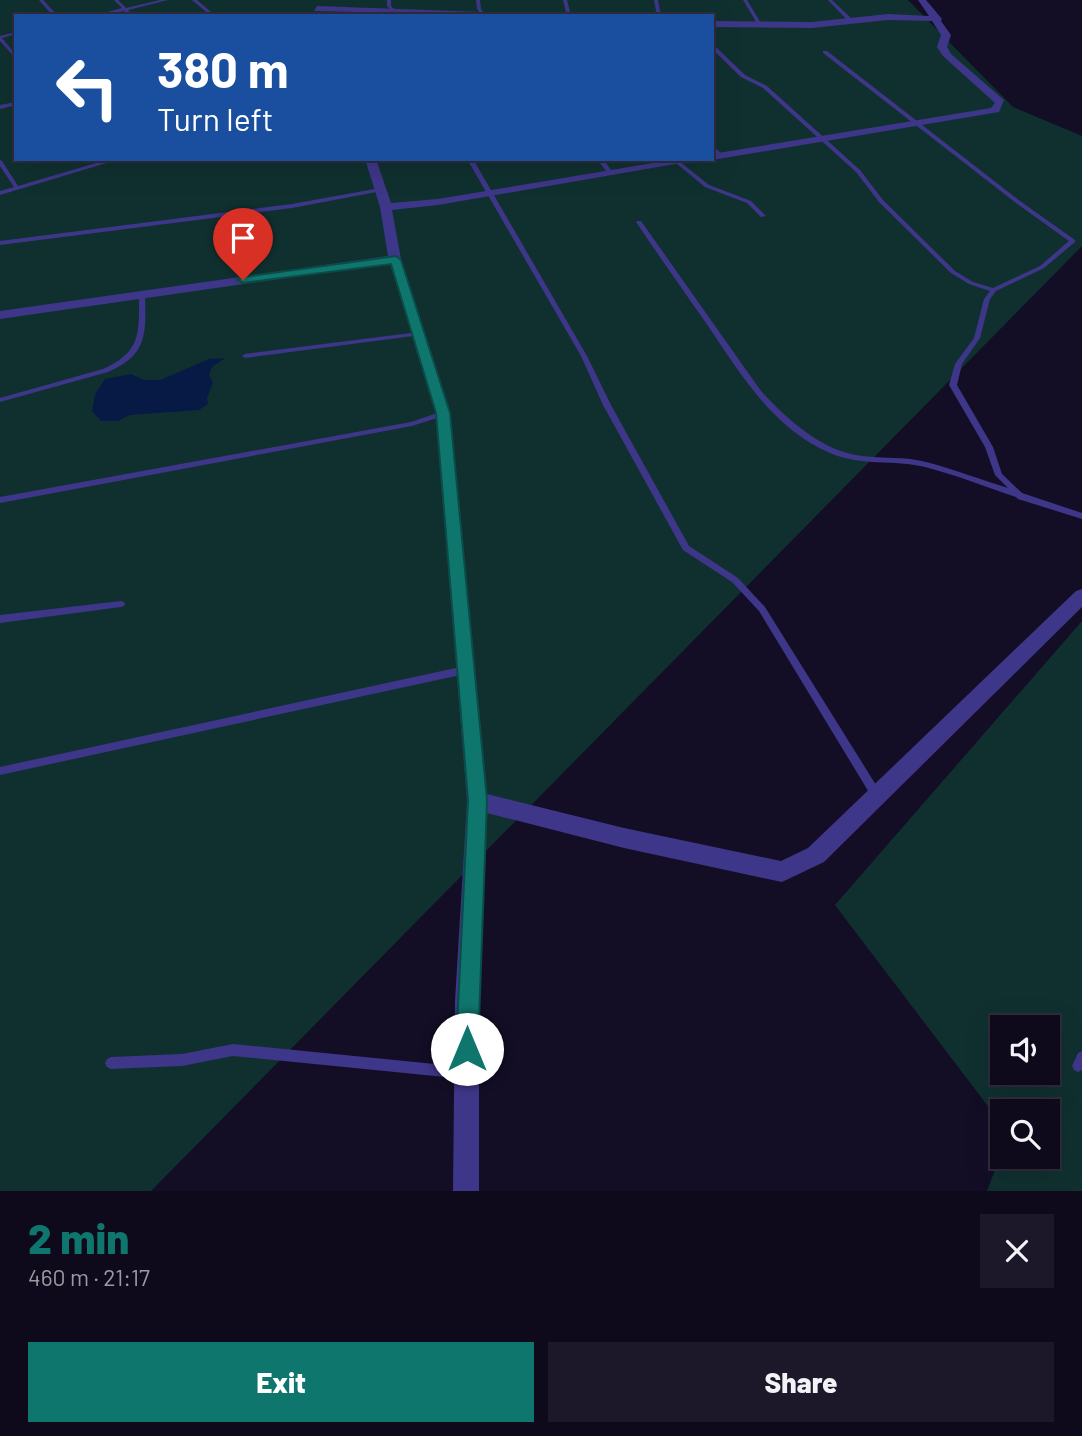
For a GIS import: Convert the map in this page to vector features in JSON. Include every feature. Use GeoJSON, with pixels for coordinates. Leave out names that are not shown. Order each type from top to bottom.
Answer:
{"type":"FeatureCollection","features":[{"type":"Feature","properties":{"kind":"street"},"geometry":{"type":"LineString","coordinates":[[716,156],[995,110],[1000,106],[1000,102],[948,56],[942,47],[946,35],[938,19],[922,0]]}},
{"type":"Feature","properties":{"kind":"street"},"geometry":{"type":"LineString","coordinates":[[317,8],[440,14]]}},
{"type":"Feature","properties":{"kind":"street"},"geometry":{"type":"LineString","coordinates":[[714,24],[812,24],[888,17],[938,19]]}},
{"type":"Feature","properties":{"kind":"street"},"geometry":{"type":"LineString","coordinates":[[371,161],[383,198],[396,260],[443,413],[477,800],[467,1073],[466,1191]]}},
{"type":"Feature","properties":{"kind":"street"},"geometry":{"type":"LineString","coordinates":[[383,198],[488,194],[689,161]]}},
{"type":"Feature","properties":{"kind":"street"},"geometry":{"type":"LineString","coordinates":[[0,315],[396,260]]}},
{"type":"Feature","properties":{"kind":"street"},"geometry":{"type":"LineString","coordinates":[[477,800],[624,838],[782,872],[816,855],[1082,596]]}},
{"type":"Feature","properties":{"kind":"lane"},"geometry":{"type":"LineString","coordinates":[[41,0],[54,14]]}},
{"type":"Feature","properties":{"kind":"lane"},"geometry":{"type":"LineString","coordinates":[[116,0],[130,14]]}},
{"type":"Feature","properties":{"kind":"lane"},"geometry":{"type":"LineString","coordinates":[[103,14],[166,0]]}},
{"type":"Feature","properties":{"kind":"lane"},"geometry":{"type":"LineString","coordinates":[[194,0],[212,14]]}},
{"type":"Feature","properties":{"kind":"lane"},"geometry":{"type":"LineString","coordinates":[[389,0],[389,6],[397,13]]}},
{"type":"Feature","properties":{"kind":"lane"},"geometry":{"type":"LineString","coordinates":[[745,0],[760,23]]}},
{"type":"Feature","properties":{"kind":"lane"},"geometry":{"type":"LineString","coordinates":[[830,0],[851,21]]}},
{"type":"Feature","properties":{"kind":"lane"},"geometry":{"type":"LineString","coordinates":[[0,38],[14,56]]}},
{"type":"Feature","properties":{"kind":"lane"},"geometry":{"type":"LineString","coordinates":[[715,49],[743,76],[765,87],[858,171],[881,201],[953,272],[971,283],[994,290]]}},
{"type":"Feature","properties":{"kind":"lane"},"geometry":{"type":"LineString","coordinates":[[825,52],[920,123],[1018,202],[1073,241],[1042,267],[994,290],[987,299],[977,338],[959,364],[953,385],[989,447],[999,475],[1021,497]]}},
{"type":"Feature","properties":{"kind":"lane"},"geometry":{"type":"LineString","coordinates":[[471,161],[488,194],[533,266],[687,548],[735,580],[762,609],[877,796]]}},
{"type":"Feature","properties":{"kind":"lane"},"geometry":{"type":"LineString","coordinates":[[601,161],[611,174]]}},
{"type":"Feature","properties":{"kind":"lane"},"geometry":{"type":"LineString","coordinates":[[0,162],[17,188]]}},
{"type":"Feature","properties":{"kind":"lane"},"geometry":{"type":"LineString","coordinates":[[0,192],[95,162]]}},
{"type":"Feature","properties":{"kind":"lane"},"geometry":{"type":"LineString","coordinates":[[679,163],[707,186],[749,202],[763,216]]}},
{"type":"Feature","properties":{"kind":"lane"},"geometry":{"type":"LineString","coordinates":[[0,243],[292,206],[383,198]]}},
{"type":"Feature","properties":{"kind":"lane"},"geometry":{"type":"LineString","coordinates":[[639,222],[758,393],[779,416],[836,452],[860,459],[900,459],[925,464],[1082,516]]}},
{"type":"Feature","properties":{"kind":"lane"},"geometry":{"type":"LineString","coordinates":[[0,400],[36,393],[60,382],[101,373],[129,359],[138,346],[143,326],[142,294]]}},
{"type":"Feature","properties":{"kind":"lane"},"geometry":{"type":"LineString","coordinates":[[245,356],[419,334]]}},
{"type":"Feature","properties":{"kind":"lane"},"geometry":{"type":"LineString","coordinates":[[0,500],[412,424],[443,413]]}},
{"type":"Feature","properties":{"kind":"lane"},"geometry":{"type":"LineString","coordinates":[[0,619],[121,604]]}},
{"type":"Feature","properties":{"kind":"lane"},"geometry":{"type":"LineString","coordinates":[[0,771],[465,670]]}},
{"type":"Feature","properties":{"kind":"lane"},"geometry":{"type":"LineString","coordinates":[[111,1063],[182,1060],[233,1050],[467,1073]]}},
{"type":"Feature","properties":{"kind":"green space"},"geometry":{"type":"Polygon","coordinates":[[[0,0],[908,0],[1013,107],[1082,136],[1082,246],[151,1191],[0,1191],[0,0]]]}},
{"type":"Feature","properties":{"kind":"green space"},"geometry":{"type":"Polygon","coordinates":[[[1082,621],[1082,1191],[987,1191],[995,1169],[1060,1169],[1060,1099],[990,1099],[990,1109],[835,905],[1082,621]]]}},
{"type":"Feature","properties":{"kind":"water"},"geometry":{"type":"Polygon","coordinates":[[[225,358],[212,367],[209,375],[213,383],[207,398],[208,404],[199,410],[130,415],[118,421],[101,421],[92,411],[95,394],[105,379],[131,374],[144,380],[160,380],[209,359],[225,358]]]}},
{"type":"Feature","properties":{"kind":"route"},"geometry":{"type":"LineString","coordinates":[[243,280],[396,260],[443,413],[477,800],[467,1049]]}}]}
